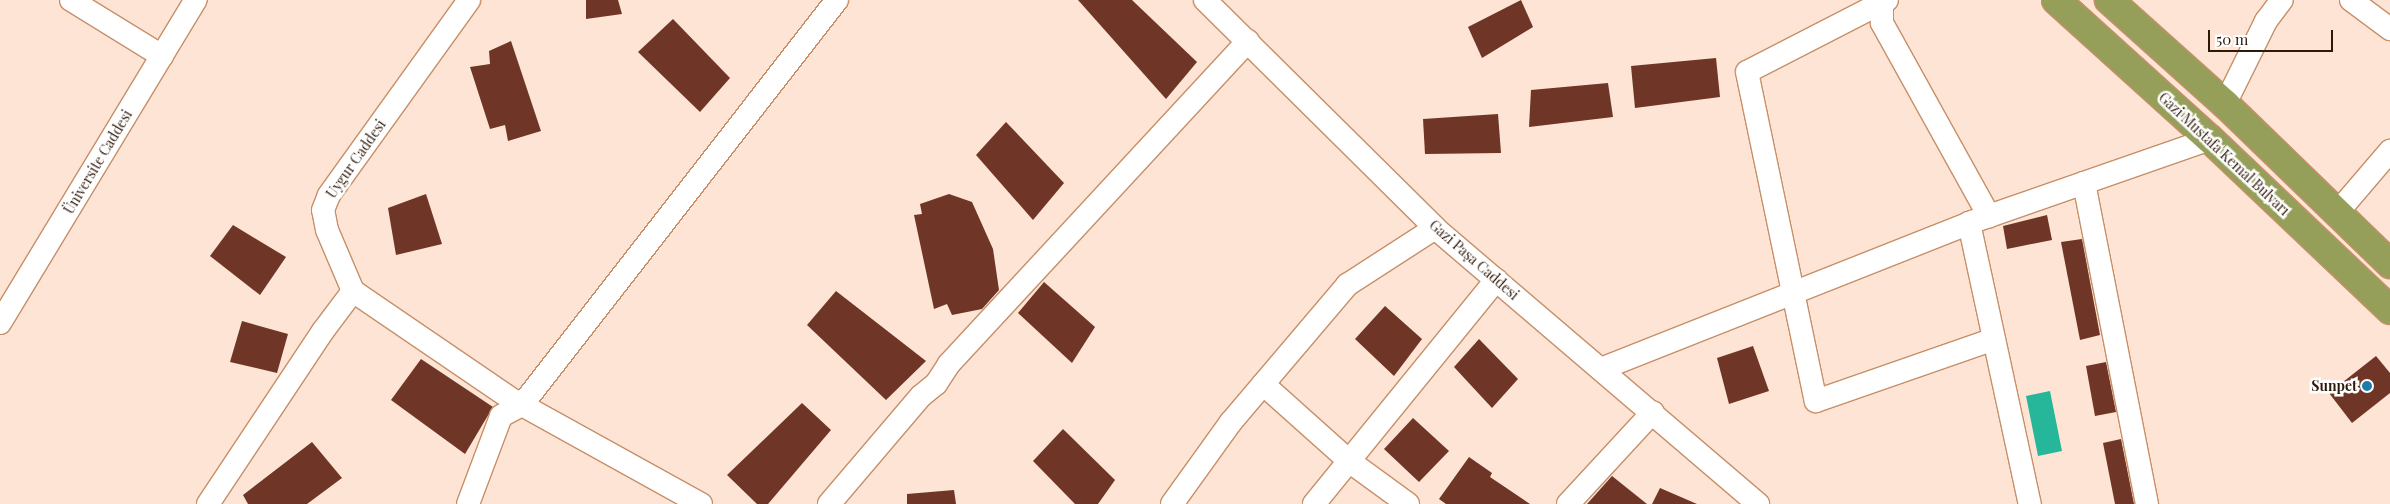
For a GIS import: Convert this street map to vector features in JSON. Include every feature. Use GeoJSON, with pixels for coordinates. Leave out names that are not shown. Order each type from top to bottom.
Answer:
{"type":"FeatureCollection","features":[{"type":"Feature","properties":{"kind":"highway","name":"Gazi Mustafa Kemal Bulvarı"},"geometry":{"type":"LineString","coordinates":[[2056,0],[2210,139],[2390,310]]}},
{"type":"Feature","properties":{"kind":"highway"},"geometry":{"type":"LineString","coordinates":[[2109,0],[2225,104],[2390,264]]}},
{"type":"Feature","properties":{"kind":"street"},"geometry":{"type":"LineString","coordinates":[[71,0],[162,56]]}},
{"type":"Feature","properties":{"kind":"street","name":"Üniversite Caddesi"},"geometry":{"type":"LineString","coordinates":[[0,323],[196,0]]}},
{"type":"Feature","properties":{"kind":"street","name":"Uygur Caddesi"},"geometry":{"type":"LineString","coordinates":[[354,290],[327,230],[323,210],[329,195],[469,0]]}},
{"type":"Feature","properties":{"kind":"street"},"geometry":{"type":"LineString","coordinates":[[468,504],[501,416],[522,405],[837,0]]}},
{"type":"Feature","properties":{"kind":"street","name":"Gazi Paşa Caddesi"},"geometry":{"type":"LineString","coordinates":[[1205,0],[1435,228],[1653,412],[1758,504]]}},
{"type":"Feature","properties":{"kind":"street"},"geometry":{"type":"LineString","coordinates":[[2225,104],[2266,21],[2282,0]]}},
{"type":"Feature","properties":{"kind":"street"},"geometry":{"type":"LineString","coordinates":[[2351,0],[2390,29]]}},
{"type":"Feature","properties":{"kind":"street"},"geometry":{"type":"LineString","coordinates":[[1885,2],[1882,23],[1979,219],[1994,339],[2030,504]]}},
{"type":"Feature","properties":{"kind":"street"},"geometry":{"type":"LineString","coordinates":[[1885,2],[1747,72],[1816,401],[1994,339]]}},
{"type":"Feature","properties":{"kind":"street"},"geometry":{"type":"LineString","coordinates":[[829,504],[921,396],[936,384],[949,364],[1248,41]]}},
{"type":"Feature","properties":{"kind":"street"},"geometry":{"type":"LineString","coordinates":[[1601,370],[1979,219],[2210,139]]}},
{"type":"Feature","properties":{"kind":"street"},"geometry":{"type":"LineString","coordinates":[[2337,213],[2390,151]]}},
{"type":"Feature","properties":{"kind":"street"},"geometry":{"type":"LineString","coordinates":[[2084,183],[2147,504]]}},
{"type":"Feature","properties":{"kind":"street"},"geometry":{"type":"LineString","coordinates":[[1172,504],[1230,422],[1348,284],[1435,228]]}},
{"type":"Feature","properties":{"kind":"street"},"geometry":{"type":"LineString","coordinates":[[1314,504],[1496,280]]}},
{"type":"Feature","properties":{"kind":"street"},"geometry":{"type":"LineString","coordinates":[[208,504],[323,331],[354,290],[434,348],[522,405],[701,504]]}},
{"type":"Feature","properties":{"kind":"street"},"geometry":{"type":"LineString","coordinates":[[1263,384],[1349,460],[1408,504]]}},
{"type":"Feature","properties":{"kind":"street"},"geometry":{"type":"LineString","coordinates":[[1568,504],[1653,412]]}},
{"type":"Feature","properties":{"kind":"water"},"geometry":{"type":"Polygon","coordinates":[[[2050,391],[2062,451],[2038,456],[2026,396],[2050,391]]]}},
{"type":"Feature","properties":{"kind":"building"},"geometry":{"type":"Polygon","coordinates":[[[586,0],[618,0],[622,14],[586,19],[586,0]]]}},
{"type":"Feature","properties":{"kind":"building"},"geometry":{"type":"Polygon","coordinates":[[[1078,0],[1132,0],[1197,62],[1166,99],[1078,0]]]}},
{"type":"Feature","properties":{"kind":"building"},"geometry":{"type":"Polygon","coordinates":[[[1521,0],[1533,27],[1482,58],[1468,27],[1521,0]]]}},
{"type":"Feature","properties":{"kind":"building"},"geometry":{"type":"Polygon","coordinates":[[[673,19],[730,78],[700,112],[638,52],[673,19]]]}},
{"type":"Feature","properties":{"kind":"building"},"geometry":{"type":"Polygon","coordinates":[[[511,41],[541,131],[508,141],[505,125],[490,129],[470,67],[490,64],[489,51],[511,41]]]}},
{"type":"Feature","properties":{"kind":"building"},"geometry":{"type":"Polygon","coordinates":[[[1716,58],[1720,97],[1635,108],[1631,66],[1716,58]]]}},
{"type":"Feature","properties":{"kind":"building"},"geometry":{"type":"Polygon","coordinates":[[[1608,83],[1613,117],[1529,127],[1531,90],[1608,83]]]}},
{"type":"Feature","properties":{"kind":"building"},"geometry":{"type":"Polygon","coordinates":[[[1498,114],[1501,153],[1425,154],[1423,119],[1498,114]]]}},
{"type":"Feature","properties":{"kind":"building"},"geometry":{"type":"Polygon","coordinates":[[[1006,122],[1064,183],[1033,220],[976,155],[1006,122]]]}},
{"type":"Feature","properties":{"kind":"building"},"geometry":{"type":"Polygon","coordinates":[[[426,194],[442,244],[396,255],[388,208],[426,194]]]}},
{"type":"Feature","properties":{"kind":"building"},"geometry":{"type":"Polygon","coordinates":[[[949,194],[972,202],[993,249],[999,290],[982,309],[952,315],[947,304],[934,309],[914,215],[922,214],[920,204],[949,194]]]}},
{"type":"Feature","properties":{"kind":"building"},"geometry":{"type":"Polygon","coordinates":[[[2047,215],[2052,240],[2007,249],[2003,226],[2047,215]]]}},
{"type":"Feature","properties":{"kind":"building"},"geometry":{"type":"Polygon","coordinates":[[[233,225],[286,257],[260,295],[210,256],[233,225]]]}},
{"type":"Feature","properties":{"kind":"building"},"geometry":{"type":"Polygon","coordinates":[[[2082,239],[2100,335],[2080,340],[2061,242],[2082,239]]]}},
{"type":"Feature","properties":{"kind":"building"},"geometry":{"type":"Polygon","coordinates":[[[1044,282],[1095,327],[1072,363],[1018,313],[1044,282]]]}},
{"type":"Feature","properties":{"kind":"building"},"geometry":{"type":"Polygon","coordinates":[[[836,291],[926,361],[886,400],[807,325],[836,291]]]}},
{"type":"Feature","properties":{"kind":"building"},"geometry":{"type":"Polygon","coordinates":[[[1385,306],[1422,339],[1394,376],[1355,339],[1385,306]]]}},
{"type":"Feature","properties":{"kind":"building"},"geometry":{"type":"Polygon","coordinates":[[[242,321],[288,334],[277,373],[230,362],[242,321]]]}},
{"type":"Feature","properties":{"kind":"building"},"geometry":{"type":"Polygon","coordinates":[[[1479,339],[1518,379],[1492,408],[1454,367],[1479,339]]]}},
{"type":"Feature","properties":{"kind":"building"},"geometry":{"type":"Polygon","coordinates":[[[1753,346],[1769,391],[1729,404],[1717,358],[1753,346]]]}},
{"type":"Feature","properties":{"kind":"building"},"geometry":{"type":"Polygon","coordinates":[[[2376,356],[2390,373],[2390,393],[2352,423],[2329,393],[2376,356]]]}},
{"type":"Feature","properties":{"kind":"building"},"geometry":{"type":"Polygon","coordinates":[[[421,359],[493,407],[465,454],[391,400],[421,359]]]}},
{"type":"Feature","properties":{"kind":"building"},"geometry":{"type":"Polygon","coordinates":[[[2106,362],[2116,412],[2095,416],[2086,366],[2106,362]]]}},
{"type":"Feature","properties":{"kind":"building"},"geometry":{"type":"Polygon","coordinates":[[[802,403],[831,430],[768,504],[757,504],[727,475],[802,403]]]}},
{"type":"Feature","properties":{"kind":"building"},"geometry":{"type":"Polygon","coordinates":[[[1413,418],[1449,451],[1419,482],[1384,449],[1413,418]]]}},
{"type":"Feature","properties":{"kind":"building"},"geometry":{"type":"Polygon","coordinates":[[[1063,429],[1115,480],[1098,504],[1075,504],[1033,461],[1063,429]]]}},
{"type":"Feature","properties":{"kind":"building"},"geometry":{"type":"Polygon","coordinates":[[[2121,439],[2134,504],[2115,504],[2103,443],[2121,439]]]}},
{"type":"Feature","properties":{"kind":"building"},"geometry":{"type":"Polygon","coordinates":[[[312,442],[342,478],[307,504],[248,504],[243,495],[312,442]]]}},
{"type":"Feature","properties":{"kind":"building"},"geometry":{"type":"Polygon","coordinates":[[[1469,457],[1492,473],[1490,477],[1530,504],[1446,504],[1439,499],[1469,457]]]}},
{"type":"Feature","properties":{"kind":"building"},"geometry":{"type":"Polygon","coordinates":[[[1612,476],[1647,504],[1587,504],[1612,476]]]}},
{"type":"Feature","properties":{"kind":"building"},"geometry":{"type":"Polygon","coordinates":[[[1660,488],[1697,504],[1652,504],[1660,488]]]}},
{"type":"Feature","properties":{"kind":"building"},"geometry":{"type":"Polygon","coordinates":[[[954,490],[956,504],[907,504],[907,494],[954,490]]]}},
{"type":"Feature","properties":{"kind":"place","name":"Sunpet"},"geometry":{"type":"Point","coordinates":[2367,386]}}]}
